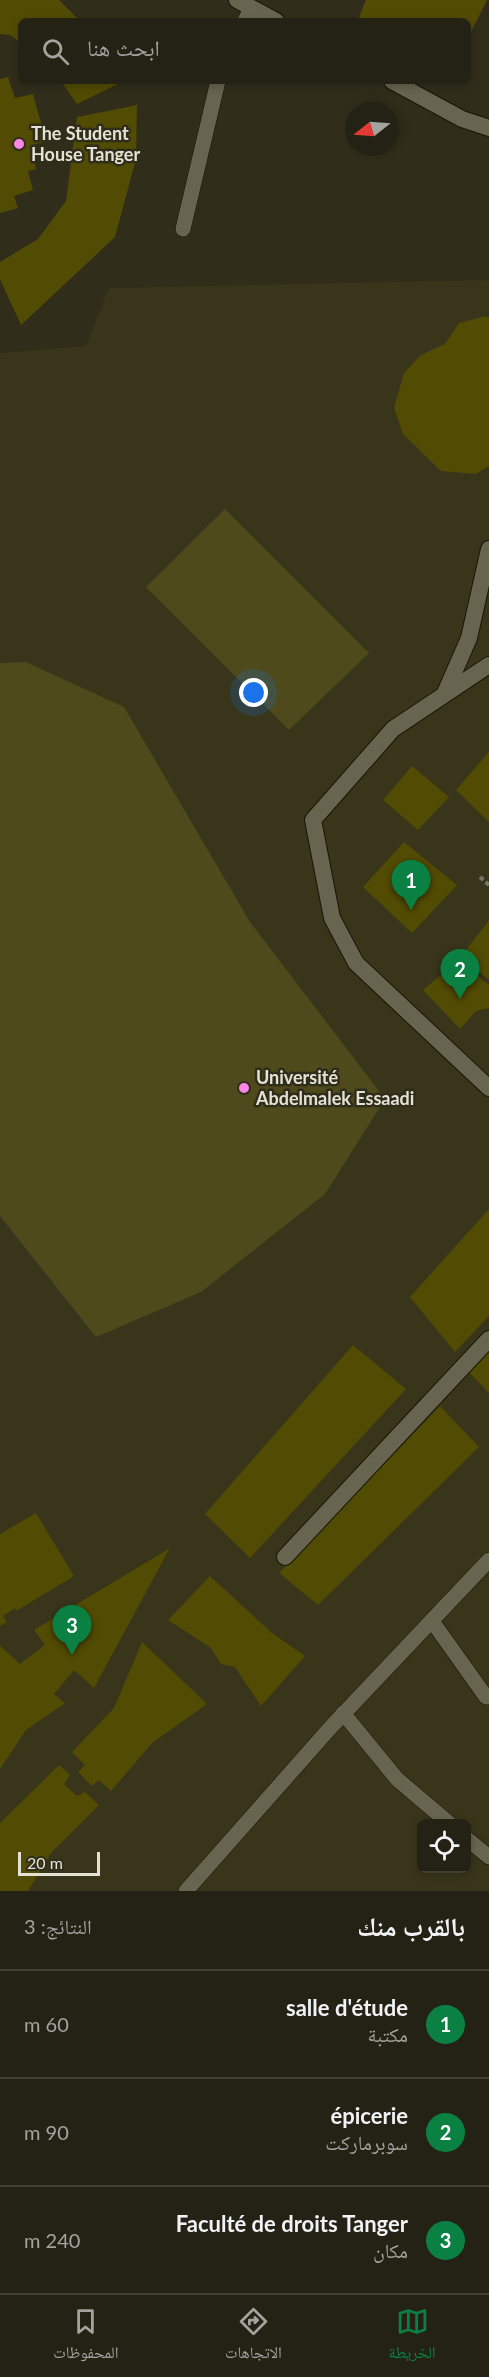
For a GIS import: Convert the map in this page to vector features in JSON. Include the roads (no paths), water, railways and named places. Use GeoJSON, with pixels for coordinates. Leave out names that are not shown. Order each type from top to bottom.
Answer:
{"type":"FeatureCollection","features":[{"type":"Feature","properties":{"kind":"street"},"geometry":{"type":"LineString","coordinates":[[244,10],[267,18]]}},
{"type":"Feature","properties":{"kind":"street"},"geometry":{"type":"LineString","coordinates":[[398,84],[462,119],[489,128]]}},
{"type":"Feature","properties":{"kind":"street"},"geometry":{"type":"LineString","coordinates":[[445,694],[469,638],[489,549]]}},
{"type":"Feature","properties":{"kind":"street"},"geometry":{"type":"LineString","coordinates":[[489,665],[393,729],[314,820],[332,918],[356,963],[489,1088]]}},
{"type":"Feature","properties":{"kind":"street"},"geometry":{"type":"LineString","coordinates":[[285,1557],[489,1339]]}},
{"type":"Feature","properties":{"kind":"lane"},"geometry":{"type":"LineString","coordinates":[[183,229],[217,84]]}},
{"type":"Feature","properties":{"kind":"lane"},"geometry":{"type":"LineString","coordinates":[[186,1891],[344,1713],[489,1560]]}},
{"type":"Feature","properties":{"kind":"lane"},"geometry":{"type":"LineString","coordinates":[[432,1621],[486,1697]]}},
{"type":"Feature","properties":{"kind":"lane"},"geometry":{"type":"LineString","coordinates":[[344,1713],[397,1779],[444,1819]]}},
{"type":"Feature","properties":{"kind":"lane"},"geometry":{"type":"LineString","coordinates":[[471,1842],[489,1857]]}},
{"type":"Feature","properties":{"kind":"place","name":"The Student House Tanger"},"geometry":{"type":"Point","coordinates":[19,144]}},
{"type":"Feature","properties":{"kind":"place","name":"salle d'étude"},"geometry":{"type":"Point","coordinates":[411,910]}},
{"type":"Feature","properties":{"kind":"place","name":"épicerie"},"geometry":{"type":"Point","coordinates":[460,999]}},
{"type":"Feature","properties":{"kind":"place","name":"Université Abdelmalek Essaadi"},"geometry":{"type":"Point","coordinates":[244,1088]}},
{"type":"Feature","properties":{"kind":"place","name":"Faculté de droits Tanger"},"geometry":{"type":"Point","coordinates":[72,1655]}}]}
